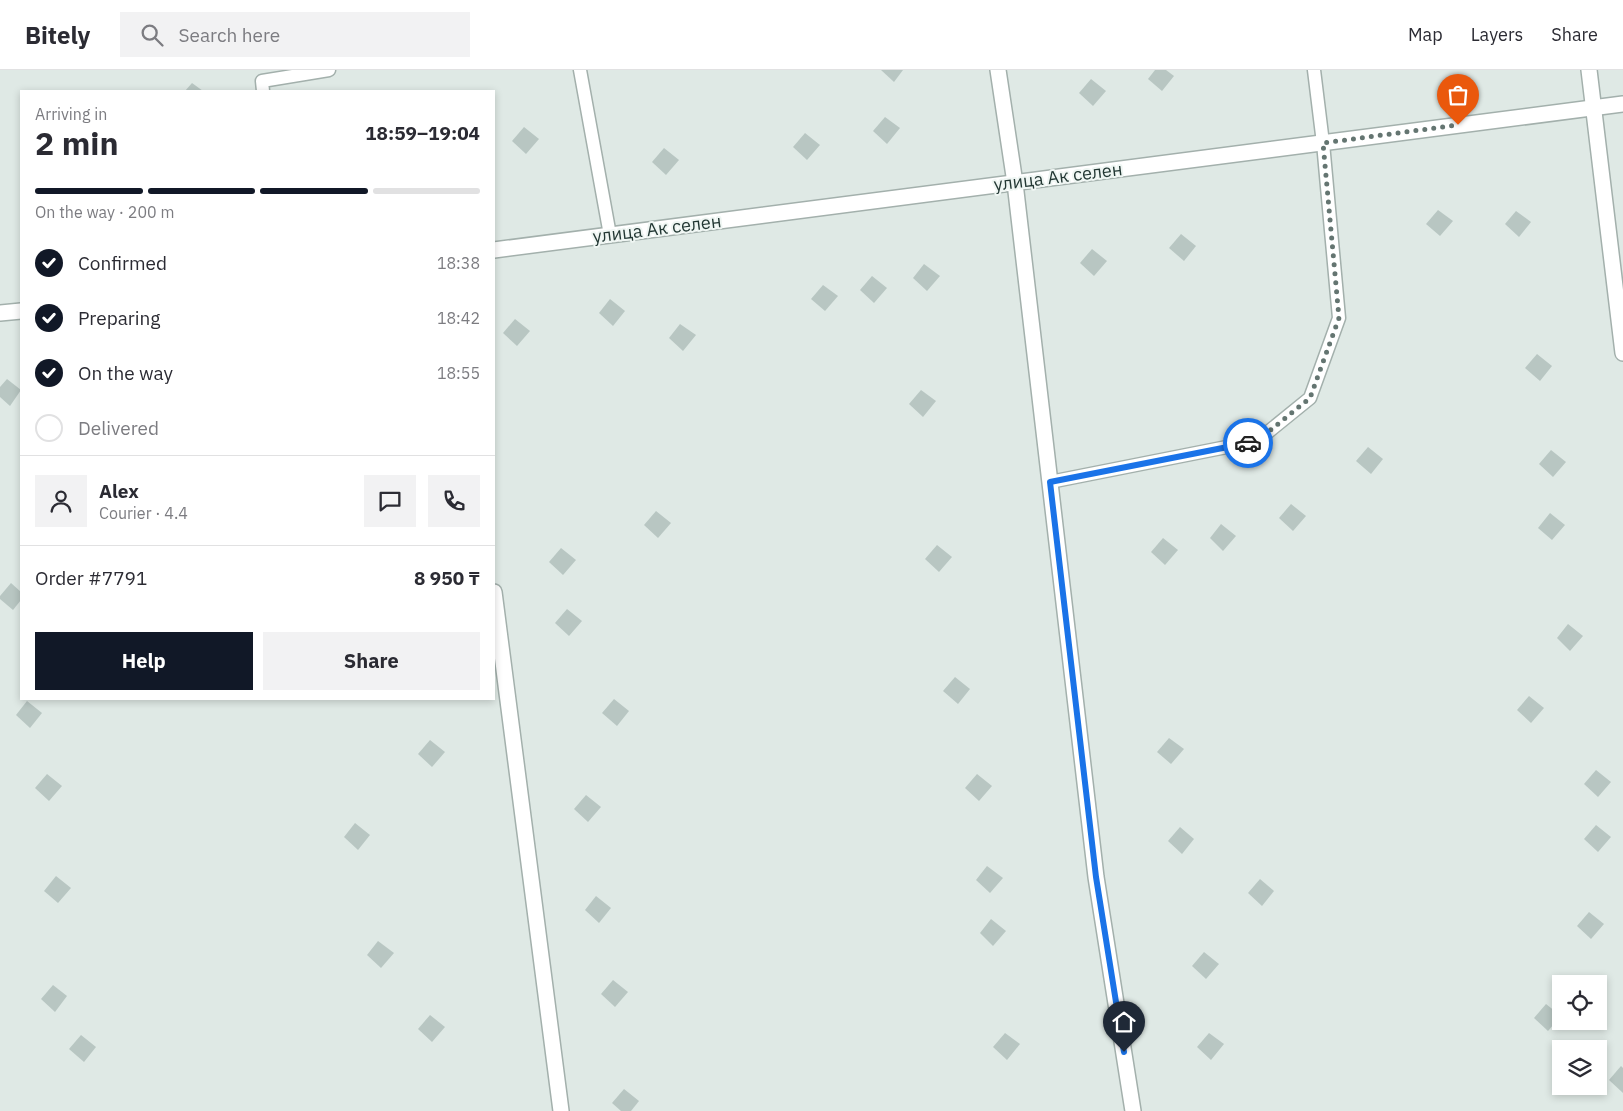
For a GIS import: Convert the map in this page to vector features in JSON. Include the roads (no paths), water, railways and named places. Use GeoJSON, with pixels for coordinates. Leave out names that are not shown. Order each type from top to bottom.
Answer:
{"type":"FeatureCollection","features":[{"type":"Feature","properties":{"kind":"street"},"geometry":{"type":"LineString","coordinates":[[998,70],[1015,183],[1096,877],[1134,1111]]}},
{"type":"Feature","properties":{"kind":"street"},"geometry":{"type":"LineString","coordinates":[[1588,70],[1623,353]]}},
{"type":"Feature","properties":{"kind":"street","name":"улица Ак селен"},"geometry":{"type":"LineString","coordinates":[[495,250],[1623,104]]}},
{"type":"Feature","properties":{"kind":"street"},"geometry":{"type":"LineString","coordinates":[[0,314],[20,311]]}},
{"type":"Feature","properties":{"kind":"street"},"geometry":{"type":"LineString","coordinates":[[495,600],[561,1111]]}},
{"type":"Feature","properties":{"kind":"lane"},"geometry":{"type":"LineString","coordinates":[[263,90],[262,81],[329,70]]}},
{"type":"Feature","properties":{"kind":"lane"},"geometry":{"type":"LineString","coordinates":[[580,70],[610,234]]}},
{"type":"Feature","properties":{"kind":"lane"},"geometry":{"type":"LineString","coordinates":[[1050,482],[1257,441],[1310,398],[1339,318],[1323,143],[1314,70]]}}]}
